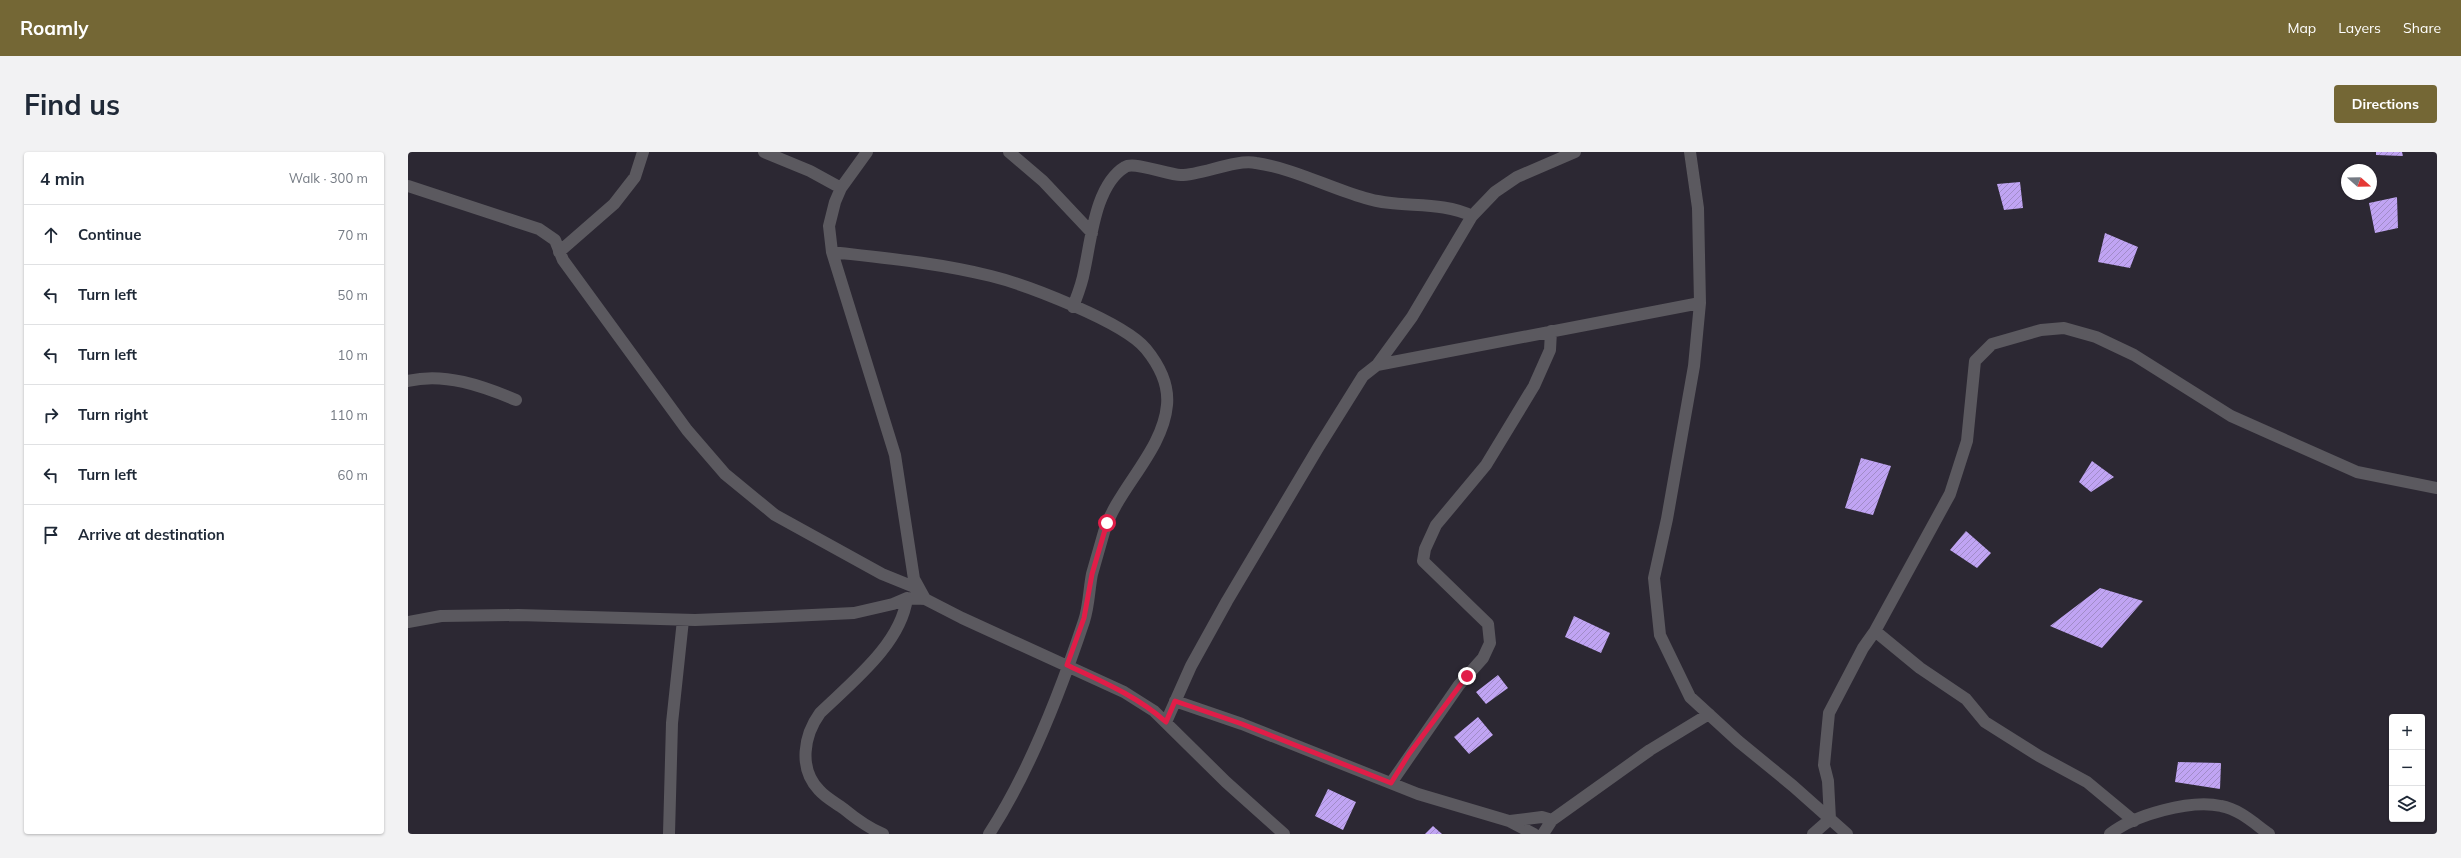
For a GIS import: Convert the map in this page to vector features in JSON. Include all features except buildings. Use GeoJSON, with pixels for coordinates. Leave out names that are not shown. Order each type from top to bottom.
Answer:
{"type":"FeatureCollection","features":[{"type":"Feature","properties":{"kind":"street"},"geometry":{"type":"LineString","coordinates":[[559,252],[614,204],[634,177],[643,152]]}},
{"type":"Feature","properties":{"kind":"street"},"geometry":{"type":"LineString","coordinates":[[764,152],[810,171],[841,188]]}},
{"type":"Feature","properties":{"kind":"street"},"geometry":{"type":"LineString","coordinates":[[867,152],[841,188],[828,226],[832,252],[895,456],[914,579],[922,594]]}},
{"type":"Feature","properties":{"kind":"street"},"geometry":{"type":"LineString","coordinates":[[1009,152],[1043,182],[1092,233]]}},
{"type":"Feature","properties":{"kind":"street"},"geometry":{"type":"LineString","coordinates":[[1166,722],[1191,666],[1227,601],[1318,448],[1363,376],[1376,365],[1412,317],[1472,216],[1495,192],[1517,177],[1575,152]]}},
{"type":"Feature","properties":{"kind":"street"},"geometry":{"type":"LineString","coordinates":[[1690,152],[1698,208],[1700,302],[1694,366],[1667,518],[1654,578],[1660,635],[1690,697],[1738,741],[1847,834]]}},
{"type":"Feature","properties":{"kind":"street"},"geometry":{"type":"LineString","coordinates":[[1073,307],[1084,274],[1097,209],[1112,179],[1126,166],[1137,166],[1182,175],[1254,162],[1302,174],[1365,198],[1394,204],[1458,209],[1472,216]]}},
{"type":"Feature","properties":{"kind":"street"},"geometry":{"type":"LineString","coordinates":[[408,186],[539,229],[555,240],[563,260],[686,430],[725,474],[775,515],[882,574],[922,594],[962,618],[1124,692],[1154,711],[1226,782],[1284,834]]}},
{"type":"Feature","properties":{"kind":"street"},"geometry":{"type":"LineString","coordinates":[[832,252],[901,260],[991,276],[1073,307],[1124,330],[1146,348],[1164,376],[1167,404],[1157,439],[1107,523],[1092,574],[1084,618],[1041,733],[1003,812],[988,834]]}},
{"type":"Feature","properties":{"kind":"street"},"geometry":{"type":"LineString","coordinates":[[1376,365],[1700,302]]}},
{"type":"Feature","properties":{"kind":"street"},"geometry":{"type":"LineString","coordinates":[[1830,819],[1828,781],[1824,765],[1829,713],[1863,648],[1875,631],[1950,494],[1967,441],[1975,361],[1992,344],[2040,330],[2064,328],[2096,337],[2134,355],[2231,416],[2357,472],[2437,488]]}},
{"type":"Feature","properties":{"kind":"street"},"geometry":{"type":"LineString","coordinates":[[1391,783],[1450,697],[1483,658],[1490,643],[1488,624],[1431,572],[1423,561],[1425,549],[1436,525],[1486,464],[1534,386],[1550,350],[1551,331]]}},
{"type":"Feature","properties":{"kind":"street"},"geometry":{"type":"LineString","coordinates":[[408,381],[441,379],[488,388],[516,400]]}},
{"type":"Feature","properties":{"kind":"street"},"geometry":{"type":"LineString","coordinates":[[408,622],[440,616],[518,615],[683,620],[854,613],[893,604],[922,594]]}},
{"type":"Feature","properties":{"kind":"street"},"geometry":{"type":"LineString","coordinates":[[883,834],[857,820],[818,790],[808,770],[805,753],[812,724],[820,713],[890,642],[899,627],[907,598]]}},
{"type":"Feature","properties":{"kind":"street"},"geometry":{"type":"LineString","coordinates":[[669,834],[671,736],[683,620]]}},
{"type":"Feature","properties":{"kind":"street"},"geometry":{"type":"LineString","coordinates":[[1875,631],[1920,668],[1966,699],[1985,722],[2039,756],[2087,782],[2134,821]]}},
{"type":"Feature","properties":{"kind":"street"},"geometry":{"type":"LineString","coordinates":[[1175,701],[1242,724],[1418,794],[1509,821],[1534,834]]}},
{"type":"Feature","properties":{"kind":"street"},"geometry":{"type":"LineString","coordinates":[[1543,834],[1552,820],[1650,750],[1708,714]]}},
{"type":"Feature","properties":{"kind":"street"},"geometry":{"type":"LineString","coordinates":[[2110,834],[2120,826],[2187,806],[2222,806],[2247,818],[2269,834]]}},
{"type":"Feature","properties":{"kind":"street"},"geometry":{"type":"LineString","coordinates":[[1509,821],[1542,817],[1552,820]]}},
{"type":"Feature","properties":{"kind":"street"},"geometry":{"type":"LineString","coordinates":[[1813,834],[1830,819]]}},
{"type":"Feature","properties":{"kind":"route"},"geometry":{"type":"LineString","coordinates":[[1107,523],[1092,574],[1084,618],[1067,665],[1124,692],[1154,711],[1166,722],[1175,701],[1242,724],[1391,783],[1409,754],[1467,676]]}}]}
